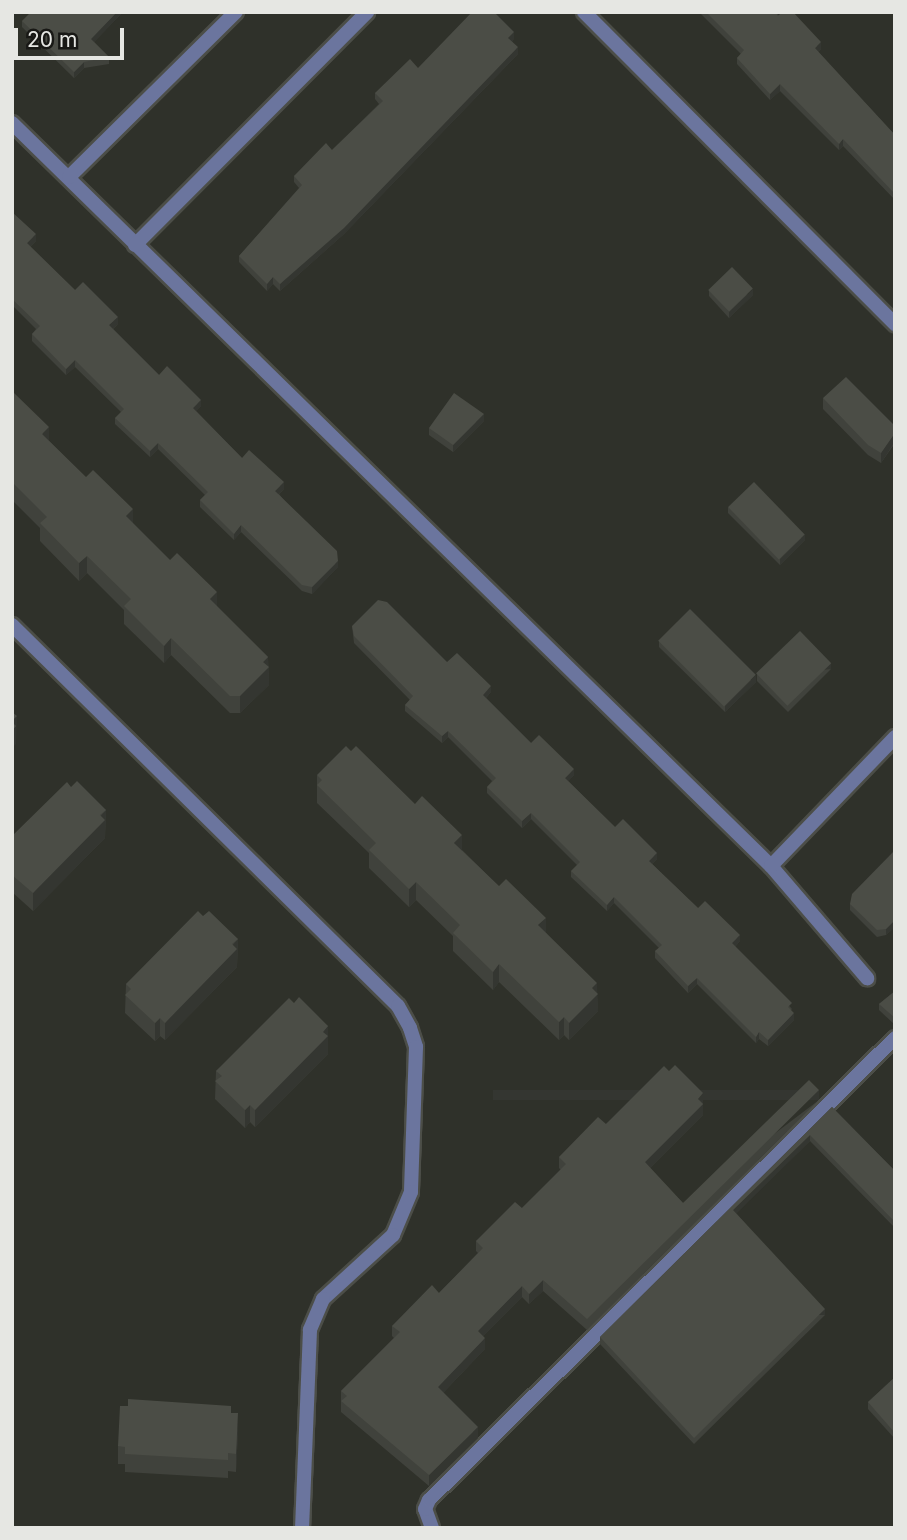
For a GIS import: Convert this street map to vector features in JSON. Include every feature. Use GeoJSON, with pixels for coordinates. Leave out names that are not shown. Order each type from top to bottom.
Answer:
{"type":"FeatureCollection","features":[{"type":"Feature","properties":{"kind":"street"},"geometry":{"type":"LineString","coordinates":[[69,177],[236,12]]}},
{"type":"Feature","properties":{"kind":"street"},"geometry":{"type":"LineString","coordinates":[[135,245],[367,12]]}},
{"type":"Feature","properties":{"kind":"street"},"geometry":{"type":"LineString","coordinates":[[584,12],[895,324]]}},
{"type":"Feature","properties":{"kind":"street"},"geometry":{"type":"LineString","coordinates":[[12,123],[771,866],[867,978]]}},
{"type":"Feature","properties":{"kind":"street"},"geometry":{"type":"LineString","coordinates":[[12,625],[398,1006],[413,1037],[411,1192],[404,1215],[393,1234],[324,1299],[310,1330],[302,1528]]}},
{"type":"Feature","properties":{"kind":"street"},"geometry":{"type":"LineString","coordinates":[[771,866],[895,737]]}},
{"type":"Feature","properties":{"kind":"street"},"geometry":{"type":"LineString","coordinates":[[432,1528],[426,1518],[429,1500],[895,1038]]}},
{"type":"Feature","properties":{"kind":"building"},"geometry":{"type":"Polygon","coordinates":[[[31,12],[117,12],[91,39],[109,57],[84,62],[74,72],[22,21],[31,12]]]}},
{"type":"Feature","properties":{"kind":"building"},"geometry":{"type":"Polygon","coordinates":[[[472,12],[494,12],[514,32],[508,38],[518,47],[344,228],[280,284],[273,277],[267,284],[239,256],[302,185],[294,176],[326,143],[332,150],[383,101],[375,93],[410,59],[418,68],[472,12]]]}},
{"type":"Feature","properties":{"kind":"building"},"geometry":{"type":"Polygon","coordinates":[[[706,12],[775,12],[778,16],[782,12],[793,12],[821,42],[815,48],[895,135],[895,194],[843,139],[839,144],[780,84],[770,94],[737,58],[744,50],[706,12]]]}},
{"type":"Feature","properties":{"kind":"building"},"geometry":{"type":"Polygon","coordinates":[[[12,212],[36,234],[27,243],[75,290],[83,282],[118,317],[109,325],[159,375],[167,366],[201,400],[193,408],[242,458],[249,450],[284,482],[275,491],[337,551],[338,561],[312,587],[302,585],[241,525],[234,534],[200,500],[208,492],[158,443],[150,451],[115,418],[124,409],[75,360],[66,369],[32,334],[40,326],[12,299],[12,212]]]}},
{"type":"Feature","properties":{"kind":"building"},"geometry":{"type":"Polygon","coordinates":[[[732,267],[753,289],[729,312],[708,290],[732,267]]]}},
{"type":"Feature","properties":{"kind":"building"},"geometry":{"type":"Polygon","coordinates":[[[846,377],[895,425],[895,433],[881,453],[868,445],[823,398],[846,377]]]}},
{"type":"Feature","properties":{"kind":"building"},"geometry":{"type":"Polygon","coordinates":[[[12,391],[49,427],[42,434],[86,477],[93,470],[133,509],[126,516],[170,560],[177,553],[217,592],[210,599],[268,657],[263,662],[269,667],[240,696],[230,696],[171,638],[164,646],[124,606],[131,599],[87,556],[79,563],[40,523],[47,517],[12,482],[12,391]]]}},
{"type":"Feature","properties":{"kind":"building"},"geometry":{"type":"Polygon","coordinates":[[[454,393],[484,414],[453,445],[429,428],[454,393]]]}},
{"type":"Feature","properties":{"kind":"building"},"geometry":{"type":"Polygon","coordinates":[[[754,482],[805,535],[779,560],[728,507],[754,482]]]}},
{"type":"Feature","properties":{"kind":"building"},"geometry":{"type":"Polygon","coordinates":[[[378,600],[387,602],[447,662],[457,653],[491,686],[483,695],[531,743],[539,735],[574,769],[565,778],[615,827],[623,819],[657,853],[649,861],[698,908],[705,901],[740,935],[732,943],[792,1003],[788,1007],[794,1013],[768,1040],[759,1032],[756,1037],[697,978],[688,986],[655,951],[662,945],[614,897],[607,905],[571,871],[580,862],[531,813],[522,821],[487,787],[496,778],[448,731],[442,736],[405,705],[413,696],[354,636],[352,626],[378,600]]]}},
{"type":"Feature","properties":{"kind":"building"},"geometry":{"type":"Polygon","coordinates":[[[690,609],[756,675],[724,707],[658,641],[690,609]]]}},
{"type":"Feature","properties":{"kind":"building"},"geometry":{"type":"Polygon","coordinates":[[[800,631],[831,663],[787,706],[756,673],[800,631]]]}},
{"type":"Feature","properties":{"kind":"building"},"geometry":{"type":"Polygon","coordinates":[[[346,746],[351,751],[356,746],[415,804],[422,796],[462,835],[454,843],[499,886],[506,879],[546,918],[538,925],[597,983],[592,988],[598,994],[569,1023],[564,1017],[559,1022],[499,964],[493,972],[453,933],[460,925],[416,882],[409,889],[369,850],[376,843],[317,785],[322,780],[317,775],[346,746]]]}},
{"type":"Feature","properties":{"kind":"building"},"geometry":{"type":"Polygon","coordinates":[[[77,781],[106,810],[100,815],[105,820],[33,893],[12,875],[12,836],[67,782],[71,787],[77,781]]]}},
{"type":"Feature","properties":{"kind":"building"},"geometry":{"type":"Polygon","coordinates":[[[895,850],[895,920],[886,929],[877,930],[850,904],[852,894],[895,850]]]}},
{"type":"Feature","properties":{"kind":"building"},"geometry":{"type":"Polygon","coordinates":[[[198,911],[203,916],[209,911],[238,939],[232,944],[237,949],[165,1023],[160,1018],[155,1023],[125,995],[131,989],[126,984],[198,911]]]}},
{"type":"Feature","properties":{"kind":"building"},"geometry":{"type":"Polygon","coordinates":[[[895,991],[895,1018],[879,1004],[895,991]]]}},
{"type":"Feature","properties":{"kind":"building"},"geometry":{"type":"Polygon","coordinates":[[[299,997],[328,1026],[323,1032],[328,1036],[255,1110],[250,1105],[245,1110],[215,1081],[222,1076],[216,1071],[289,998],[294,1003],[299,997]]]}},
{"type":"Feature","properties":{"kind":"building"},"geometry":{"type":"Polygon","coordinates":[[[675,1065],[703,1093],[698,1099],[703,1104],[645,1162],[683,1203],[809,1080],[819,1090],[587,1319],[543,1280],[529,1294],[522,1286],[478,1331],[485,1338],[438,1387],[478,1427],[429,1475],[341,1401],[347,1396],[341,1391],[400,1332],[392,1326],[432,1285],[439,1293],[483,1248],[476,1241],[515,1202],[522,1208],[566,1164],[559,1157],[598,1117],[606,1124],[664,1066],[669,1071],[675,1065]]]}},
{"type":"Feature","properties":{"kind":"building"},"geometry":{"type":"Polygon","coordinates":[[[832,1107],[895,1171],[895,1222],[810,1135],[733,1210],[825,1309],[694,1438],[600,1337],[832,1107]]]}},
{"type":"Feature","properties":{"kind":"building"},"geometry":{"type":"Polygon","coordinates":[[[895,1377],[895,1433],[868,1402],[895,1377]]]}},
{"type":"Feature","properties":{"kind":"building"},"geometry":{"type":"Polygon","coordinates":[[[128,1399],[231,1406],[231,1413],[238,1413],[236,1454],[228,1453],[228,1460],[125,1454],[125,1447],[118,1446],[120,1406],[128,1406],[128,1399]]]}}]}
